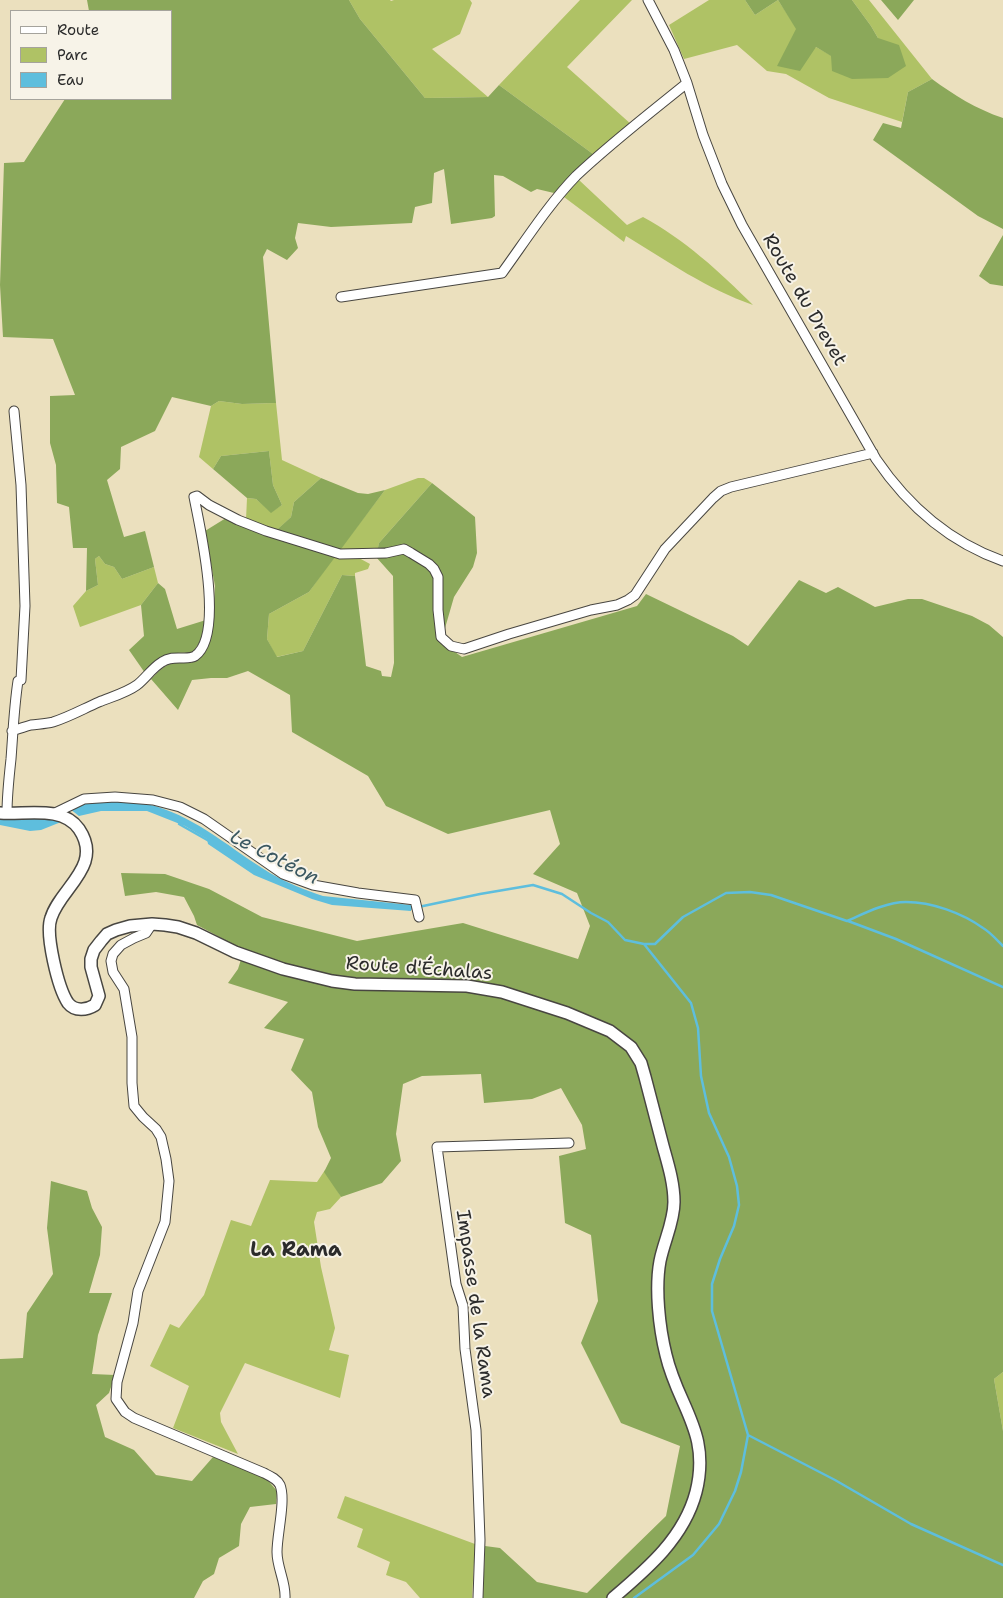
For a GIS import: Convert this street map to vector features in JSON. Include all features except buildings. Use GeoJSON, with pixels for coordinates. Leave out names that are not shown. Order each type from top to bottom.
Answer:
{"type":"FeatureCollection","features":[{"type":"Feature","properties":{"kind":"street","name":"Route du Drevet"},"geometry":{"type":"LineString","coordinates":[[648,0],[670,42],[687,83],[713,161],[738,216],[889,478],[933,523],[956,540],[1003,561]]}},
{"type":"Feature","properties":{"kind":"street"},"geometry":{"type":"LineString","coordinates":[[341,297],[502,273],[552,204],[576,177],[603,152],[687,83]]}},
{"type":"Feature","properties":{"kind":"street"},"geometry":{"type":"LineString","coordinates":[[14,411],[21,485],[25,606],[21,680],[18,681],[12,731],[11,761],[3,813],[55,813],[84,799],[115,797],[153,800],[180,806],[204,820],[283,874],[313,885],[415,900],[419,917]]}},
{"type":"Feature","properties":{"kind":"street"},"geometry":{"type":"LineString","coordinates":[[12,731],[51,722],[74,714],[136,686],[168,658],[190,658],[196,655],[207,631],[209,618],[209,587],[194,497],[197,496],[209,505],[238,520],[266,531],[340,554],[386,553],[404,549],[411,553],[429,564],[438,577],[438,610],[441,637],[450,646],[464,649],[525,629],[591,610],[617,605],[628,600],[635,595],[665,549],[712,498],[721,491],[873,452]]}},
{"type":"Feature","properties":{"kind":"street","name":"Route d'Échalas"},"geometry":{"type":"LineString","coordinates":[[55,813],[76,825],[83,836],[85,844],[85,860],[80,875],[57,904],[49,925],[50,940],[61,990],[70,1006],[77,1009],[87,1010],[95,1005],[98,996],[91,959],[94,950],[107,934],[130,926],[152,924],[188,930],[235,952],[283,969],[332,981],[355,984],[467,986],[502,992],[567,1013],[610,1031],[624,1041],[636,1055],[645,1077],[674,1190],[673,1216],[660,1262],[660,1318],[669,1368],[697,1435],[699,1469],[693,1501],[678,1531],[665,1550],[650,1566],[613,1598]]}},
{"type":"Feature","properties":{"kind":"street"},"geometry":{"type":"LineString","coordinates":[[152,924],[146,933],[121,945],[113,954],[111,961],[113,972],[124,989],[132,1037],[134,1106],[161,1137],[169,1181],[165,1222],[138,1291],[133,1323],[117,1382],[116,1399],[125,1412],[134,1418],[264,1473],[280,1484],[278,1562],[286,1598]]}},
{"type":"Feature","properties":{"kind":"street","name":"Impasse de la Rama"},"geometry":{"type":"LineString","coordinates":[[478,1598],[480,1540],[476,1430],[465,1349],[463,1306],[456,1284],[437,1147],[569,1143]]}},
{"type":"Feature","properties":{"kind":"green space"},"geometry":{"type":"Polygon","coordinates":[[[87,0],[349,0],[360,19],[425,98],[488,97],[499,85],[593,154],[554,193],[537,189],[531,192],[503,176],[494,175],[495,216],[492,218],[451,224],[444,169],[434,173],[432,203],[415,207],[412,223],[331,227],[298,223],[295,238],[298,248],[287,260],[267,249],[263,257],[276,403],[242,404],[219,401],[211,406],[172,397],[155,431],[121,447],[120,469],[107,480],[124,537],[145,531],[154,567],[122,579],[114,567],[105,564],[99,556],[95,559],[98,585],[86,591],[87,548],[73,548],[69,507],[57,503],[56,465],[50,443],[50,396],[75,395],[53,339],[3,337],[0,285],[4,163],[24,162],[64,100],[172,100],[172,10],[89,10],[87,0]]]}},
{"type":"Feature","properties":{"kind":"green space"},"geometry":{"type":"Polygon","coordinates":[[[349,0],[470,0],[472,3],[460,34],[432,49],[488,97],[425,98],[360,19],[349,0]]]}},
{"type":"Feature","properties":{"kind":"green space"},"geometry":{"type":"Polygon","coordinates":[[[580,0],[632,0],[567,67],[632,125],[593,154],[499,85],[580,0]]]}},
{"type":"Feature","properties":{"kind":"green space"},"geometry":{"type":"Polygon","coordinates":[[[709,0],[745,0],[755,15],[778,0],[797,29],[778,66],[816,47],[832,56],[878,38],[852,0],[869,0],[932,79],[908,92],[902,122],[829,98],[786,74],[767,71],[737,45],[684,59],[669,25],[709,0]]]}},
{"type":"Feature","properties":{"kind":"green space"},"geometry":{"type":"Polygon","coordinates":[[[745,0],[778,0],[755,15],[745,0]]]}},
{"type":"Feature","properties":{"kind":"green space"},"geometry":{"type":"Polygon","coordinates":[[[778,0],[852,0],[878,38],[899,45],[906,66],[888,78],[852,79],[832,71],[831,56],[816,47],[800,71],[777,66],[796,29],[778,0]]]}},
{"type":"Feature","properties":{"kind":"green space"},"geometry":{"type":"Polygon","coordinates":[[[881,0],[914,0],[898,20],[881,0]]]}},
{"type":"Feature","properties":{"kind":"green space"},"geometry":{"type":"Polygon","coordinates":[[[932,79],[966,101],[1003,118],[1003,229],[978,216],[873,140],[883,123],[901,128],[908,92],[932,79]]]}},
{"type":"Feature","properties":{"kind":"green space"},"geometry":{"type":"Polygon","coordinates":[[[579,180],[627,225],[643,217],[673,235],[715,268],[753,305],[703,283],[626,236],[624,242],[564,197],[579,180]]]}},
{"type":"Feature","properties":{"kind":"green space"},"geometry":{"type":"Polygon","coordinates":[[[1003,235],[1003,286],[990,284],[979,276],[1003,235]]]}},
{"type":"Feature","properties":{"kind":"green space"},"geometry":{"type":"Polygon","coordinates":[[[219,401],[242,404],[276,403],[282,460],[321,478],[294,502],[291,517],[277,530],[246,520],[247,498],[256,499],[271,512],[282,505],[273,485],[269,451],[221,456],[213,469],[199,457],[211,406],[219,401]]]}},
{"type":"Feature","properties":{"kind":"green space"},"geometry":{"type":"Polygon","coordinates":[[[269,451],[273,485],[282,505],[271,513],[256,499],[247,498],[213,469],[221,456],[269,451]]]}},
{"type":"Feature","properties":{"kind":"green space"},"geometry":{"type":"Polygon","coordinates":[[[321,478],[358,493],[368,494],[385,490],[309,592],[269,614],[267,639],[277,657],[303,651],[342,575],[355,576],[366,666],[381,671],[382,676],[391,677],[394,663],[393,576],[376,557],[379,543],[432,483],[475,517],[477,553],[473,567],[454,597],[441,642],[462,657],[637,606],[646,594],[733,636],[748,646],[799,580],[826,593],[838,587],[875,607],[908,599],[922,599],[972,616],[989,625],[1003,637],[1003,1372],[994,1379],[1003,1431],[1003,1598],[483,1598],[485,1546],[500,1548],[537,1582],[587,1593],[666,1516],[680,1446],[621,1423],[581,1343],[598,1301],[591,1235],[565,1223],[559,1156],[586,1149],[582,1125],[561,1088],[532,1099],[484,1103],[481,1074],[422,1076],[403,1084],[396,1134],[401,1161],[382,1183],[341,1197],[324,1172],[331,1158],[318,1127],[312,1092],[291,1070],[304,1039],[264,1028],[288,1002],[228,983],[238,969],[244,950],[197,925],[184,897],[156,892],[125,896],[121,873],[165,874],[209,889],[262,917],[357,941],[463,923],[578,959],[590,926],[577,893],[533,874],[560,844],[550,810],[448,834],[386,806],[368,776],[292,732],[290,695],[248,671],[227,678],[192,680],[178,710],[151,679],[173,663],[191,663],[200,656],[214,607],[215,586],[205,531],[226,518],[269,537],[291,517],[294,502],[321,478]]]}},
{"type":"Feature","properties":{"kind":"green space"},"geometry":{"type":"Polygon","coordinates":[[[418,478],[424,478],[432,483],[379,543],[378,549],[340,549],[385,490],[418,478]]]}},
{"type":"Feature","properties":{"kind":"green space"},"geometry":{"type":"Polygon","coordinates":[[[335,555],[359,558],[370,564],[368,569],[355,573],[355,576],[342,575],[303,651],[276,657],[267,639],[269,614],[309,592],[335,555]]]}},
{"type":"Feature","properties":{"kind":"green space"},"geometry":{"type":"Polygon","coordinates":[[[99,556],[105,564],[114,567],[122,579],[154,567],[158,583],[141,605],[80,627],[73,606],[86,591],[98,585],[95,559],[99,556]]]}},
{"type":"Feature","properties":{"kind":"green space"},"geometry":{"type":"Polygon","coordinates":[[[158,583],[165,589],[177,629],[206,620],[200,642],[192,653],[170,654],[161,658],[145,673],[129,650],[144,636],[141,605],[158,583]]]}},
{"type":"Feature","properties":{"kind":"green space"},"geometry":{"type":"Polygon","coordinates":[[[325,1170],[341,1197],[330,1209],[317,1212],[314,1222],[321,1267],[335,1328],[329,1350],[349,1355],[340,1398],[245,1363],[220,1413],[221,1422],[238,1454],[173,1428],[189,1386],[150,1366],[170,1324],[179,1328],[204,1295],[231,1220],[251,1226],[270,1180],[317,1182],[325,1170]]]}},
{"type":"Feature","properties":{"kind":"green space"},"geometry":{"type":"Polygon","coordinates":[[[51,1181],[87,1191],[92,1208],[102,1227],[100,1255],[89,1293],[112,1293],[98,1335],[92,1374],[115,1375],[109,1393],[96,1405],[105,1437],[134,1450],[156,1475],[192,1481],[213,1457],[266,1478],[277,1491],[276,1504],[250,1507],[241,1524],[239,1546],[219,1558],[214,1574],[203,1581],[194,1598],[0,1598],[0,1359],[23,1358],[27,1313],[53,1274],[47,1228],[51,1181]]]}},
{"type":"Feature","properties":{"kind":"green space"},"geometry":{"type":"Polygon","coordinates":[[[1003,1372],[1003,1431],[994,1379],[1003,1372]]]}},
{"type":"Feature","properties":{"kind":"green space"},"geometry":{"type":"Polygon","coordinates":[[[345,1496],[475,1544],[472,1598],[420,1598],[406,1582],[386,1575],[390,1562],[357,1547],[363,1529],[337,1518],[345,1496]]]}},
{"type":"Feature","properties":{"kind":"water"},"geometry":{"type":"Polygon","coordinates":[[[101,801],[142,803],[171,812],[201,827],[270,873],[316,894],[411,905],[411,911],[332,905],[312,899],[254,875],[208,844],[207,839],[185,826],[147,811],[101,811],[79,816],[70,809],[79,804],[101,801]]]}},
{"type":"Feature","properties":{"kind":"water"},"geometry":{"type":"Polygon","coordinates":[[[51,815],[66,820],[41,830],[30,831],[0,825],[0,817],[34,819],[51,815]]]}},
{"type":"Feature","properties":{"kind":"waterway","name":"Le Cotéon"},"geometry":{"type":"LineString","coordinates":[[179,824],[209,841]]}},
{"type":"Feature","properties":{"kind":"waterway"},"geometry":{"type":"LineString","coordinates":[[409,909],[533,885],[562,894],[608,922],[625,940],[655,944],[683,917],[726,893],[750,892],[771,895],[847,921],[899,902],[936,906],[975,923],[1003,946]]}},
{"type":"Feature","properties":{"kind":"waterway"},"geometry":{"type":"LineString","coordinates":[[848,921],[896,939],[1003,987]]}},
{"type":"Feature","properties":{"kind":"waterway"},"geometry":{"type":"LineString","coordinates":[[634,1598],[693,1555],[719,1524],[735,1491],[741,1472],[748,1435],[712,1311],[712,1284],[734,1226],[739,1205],[737,1186],[729,1157],[709,1113],[701,1076],[698,1028],[691,1003],[644,944]]}},
{"type":"Feature","properties":{"kind":"waterway"},"geometry":{"type":"LineString","coordinates":[[748,1435],[835,1480],[911,1524],[1003,1565]]}},
{"type":"Feature","properties":{"kind":"district","name":"La Rama"},"geometry":{"type":"Point","coordinates":[296,1251]}}]}
